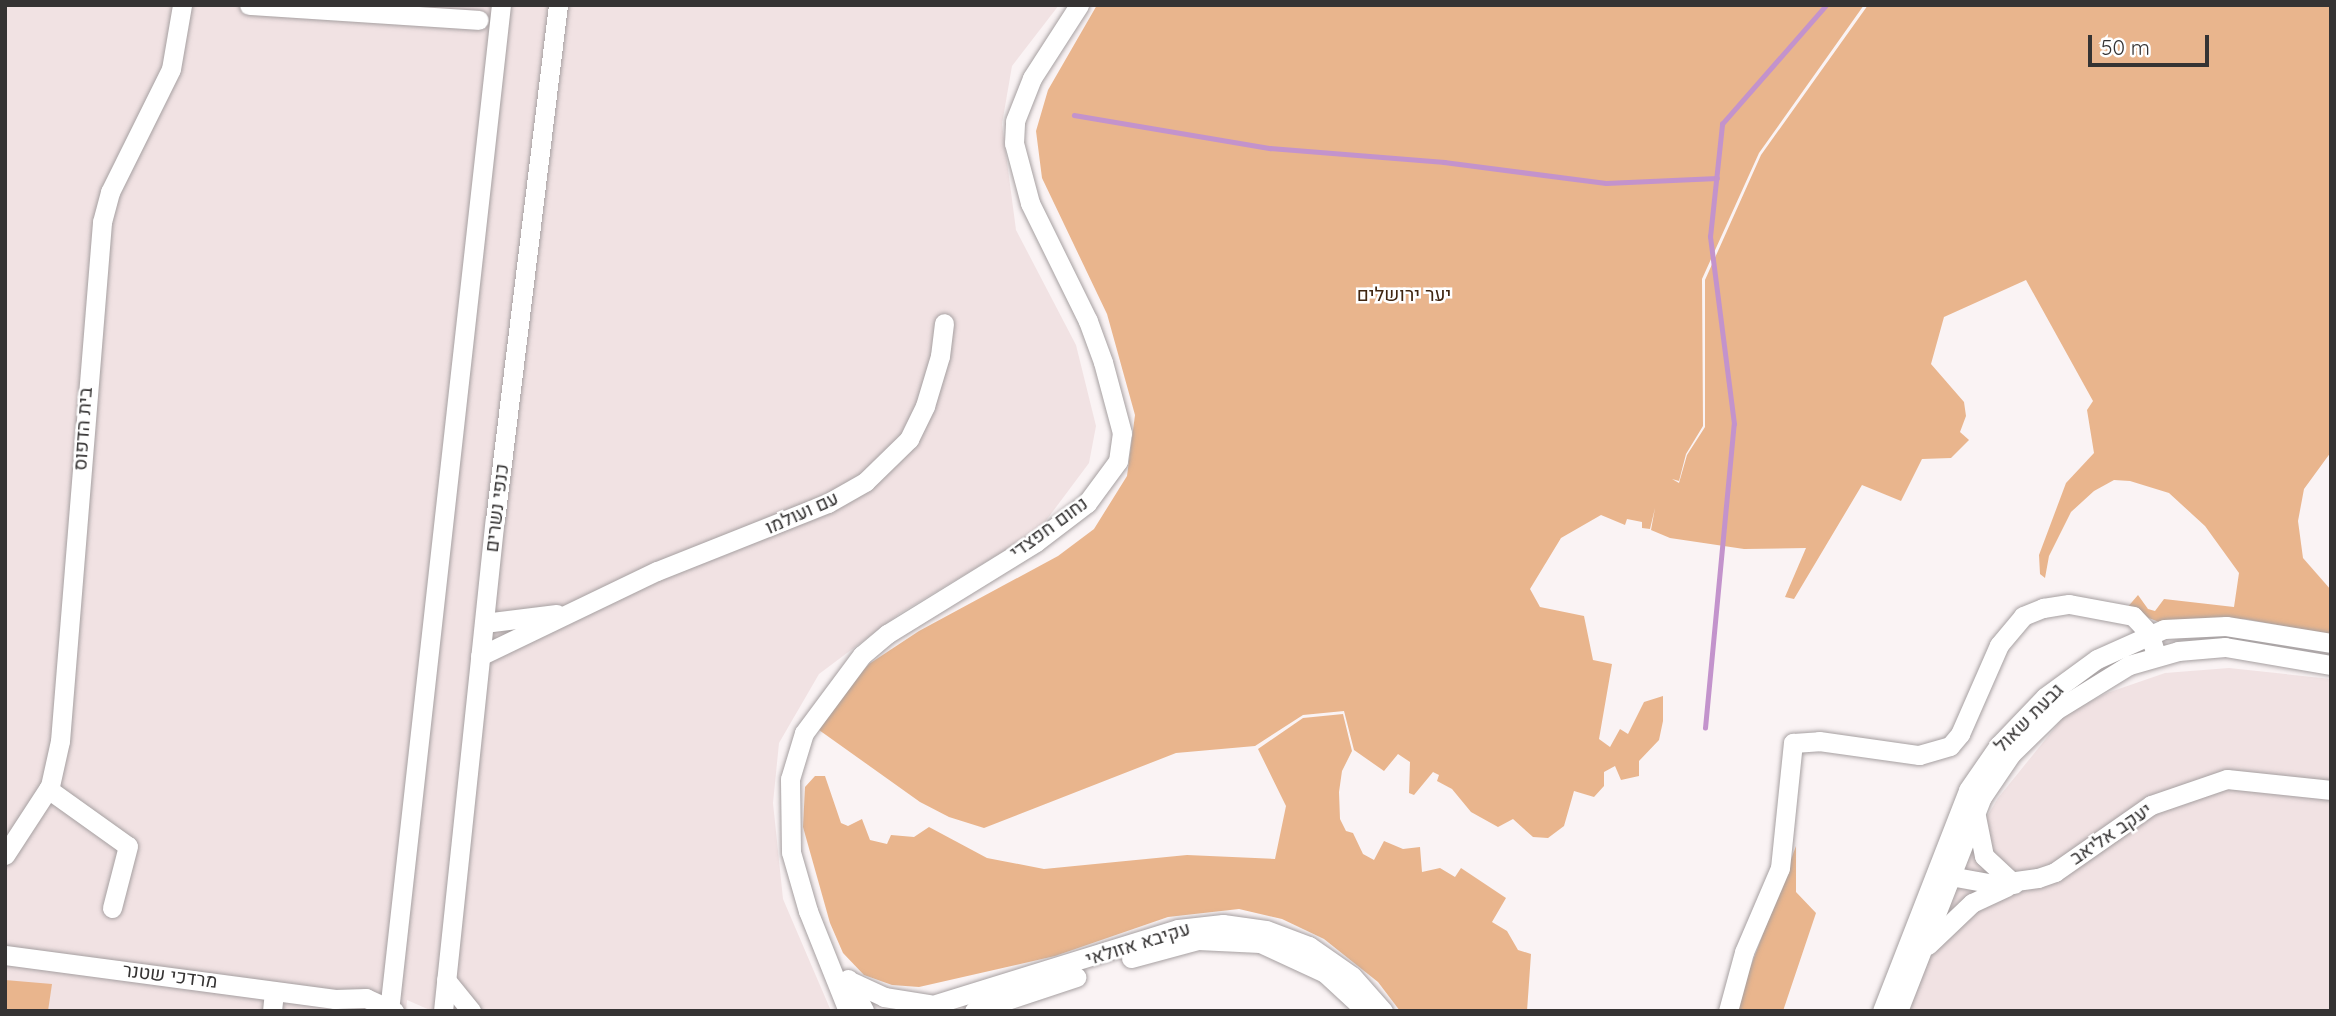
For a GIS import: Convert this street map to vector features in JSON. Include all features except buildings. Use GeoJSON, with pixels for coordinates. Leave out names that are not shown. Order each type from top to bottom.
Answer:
{"type":"FeatureCollection","features":[{"type":"Feature","properties":{"kind":"street","name":"בית הדפוס"},"geometry":{"type":"LineString","coordinates":[[5,855],[48,789],[60,741],[96,253],[110,192],[171,69],[182,5]]}},
{"type":"Feature","properties":{"kind":"street"},"geometry":{"type":"LineString","coordinates":[[249,5],[479,20]]}},
{"type":"Feature","properties":{"kind":"street"},"geometry":{"type":"LineString","coordinates":[[391,1010],[501,5]]}},
{"type":"Feature","properties":{"kind":"street","name":"כנפי נשרים"},"geometry":{"type":"LineString","coordinates":[[443,1011],[480,656],[558,5]]}},
{"type":"Feature","properties":{"kind":"street","name":"נחום חפצדי"},"geometry":{"type":"LineString","coordinates":[[864,1011],[825,952],[796,876],[788,824],[790,779],[804,733],[870,648],[1077,511],[1110,478],[1118,461],[1122,433],[1103,362],[1088,321],[1030,203],[1014,143],[1015,121],[1032,78],[1079,5]]}},
{"type":"Feature","properties":{"kind":"street","name":"עם ועולמו"},"geometry":{"type":"LineString","coordinates":[[480,656],[494,646],[536,632],[568,612],[828,503],[865,482],[892,460],[920,417],[940,356],[944,323]]}},
{"type":"Feature","properties":{"kind":"street"},"geometry":{"type":"LineString","coordinates":[[1728,1011],[1744,952],[1780,868],[1793,743],[1819,741],[1919,755],[1950,747],[1960,734],[1999,645],[2023,616],[2043,608],[2069,604],[2133,616],[2149,633],[2156,655]]}},
{"type":"Feature","properties":{"kind":"street","name":"עם ועולמו"},"geometry":{"type":"LineString","coordinates":[[484,623],[568,612]]}},
{"type":"Feature","properties":{"kind":"street","name":"גבעת שאול"},"geometry":{"type":"LineString","coordinates":[[1898,1011],[1920,953],[1968,790],[2021,720],[2097,659],[2149,633],[2192,626],[2226,626],[2331,643]]}},
{"type":"Feature","properties":{"kind":"street","name":"גבעת שאול"},"geometry":{"type":"LineString","coordinates":[[1882,1011],[1942,875],[1995,775],[2040,724],[2081,692],[2156,655],[2225,647],[2331,665]]}},
{"type":"Feature","properties":{"kind":"street","name":"יעקב אליאב"},"geometry":{"type":"LineString","coordinates":[[1942,875],[2014,884],[2055,872],[2151,805],[2227,779],[2331,790]]}},
{"type":"Feature","properties":{"kind":"street"},"geometry":{"type":"LineString","coordinates":[[48,789],[128,846],[111,908]]}},
{"type":"Feature","properties":{"kind":"street"},"geometry":{"type":"LineString","coordinates":[[1920,953],[1972,903],[2014,884],[1984,856],[1975,829],[1977,809]]}},
{"type":"Feature","properties":{"kind":"street","name":"עקיבא אזולאי"},"geometry":{"type":"LineString","coordinates":[[913,1011],[1178,929],[1223,924],[1266,930],[1309,946],[1352,976],[1383,1011]]}},
{"type":"Feature","properties":{"kind":"street","name":"עקיבא אזולאי"},"geometry":{"type":"LineString","coordinates":[[974,1011],[1163,948],[1218,939],[1260,943],[1301,959],[1346,989],[1366,1011]]}},
{"type":"Feature","properties":{"kind":"street","name":"מרדכי שטנר"},"geometry":{"type":"LineString","coordinates":[[5,955],[335,999],[366,998],[391,1010]]}},
{"type":"Feature","properties":{"kind":"street"},"geometry":{"type":"LineString","coordinates":[[446,980],[471,1011]]}},
{"type":"Feature","properties":{"kind":"street"},"geometry":{"type":"LineString","coordinates":[[835,1011],[842,981],[884,997],[937,1004]]}},
{"type":"Feature","properties":{"kind":"street","name":"נחום חפצדי"},"geometry":{"type":"LineString","coordinates":[[842,981],[848,1011]]}},
{"type":"Feature","properties":{"kind":"street"},"geometry":{"type":"LineString","coordinates":[[272,1011],[274,991]]}},
{"type":"Feature","properties":{"kind":"street","name":"מרדכי שטנר"},"geometry":{"type":"LineString","coordinates":[[335,999],[358,1011]]}},
{"type":"Feature","properties":{"kind":"shaded area"},"geometry":{"type":"Polygon","coordinates":[[[5,5],[1059,5],[1012,66],[1002,124],[1016,230],[1076,345],[1096,426],[1089,463],[1039,530],[899,614],[819,674],[779,743],[773,803],[783,899],[831,1011],[432,1011],[407,1000],[406,1011],[5,1011],[5,5]]]}},
{"type":"Feature","properties":{"kind":"shaded area"},"geometry":{"type":"Polygon","coordinates":[[[2229,668],[2331,679],[2331,1011],[1907,1011],[1964,856],[1998,798],[2066,714],[2107,693],[2165,673],[2229,668]]]}},
{"type":"Feature","properties":{"kind":"green space","name":"יער ירושלים"},"geometry":{"type":"Polygon","coordinates":[[[1097,5],[1864,5],[1759,153],[1702,279],[1703,426],[1686,454],[1679,481],[1672,479],[1679,483],[1687,455],[1705,427],[1705,280],[1761,155],[1868,5],[2331,5],[2331,452],[2304,489],[2298,521],[2303,558],[2331,590],[2331,635],[2245,619],[2159,622],[2126,609],[2138,595],[2148,609],[2155,611],[2164,599],[2234,607],[2239,573],[2205,526],[2169,493],[2130,481],[2114,480],[2094,491],[2071,512],[2049,556],[2045,578],[2040,574],[2039,555],[2066,483],[2094,453],[2087,410],[2093,401],[2026,280],[1944,317],[1931,364],[1964,402],[1966,416],[1960,432],[1969,440],[1951,458],[1922,459],[1901,501],[1862,485],[1794,599],[1785,597],[1806,548],[1744,549],[1670,538],[1651,530],[1655,508],[1650,529],[1642,528],[1642,522],[1627,519],[1625,525],[1601,515],[1561,538],[1530,589],[1540,607],[1584,616],[1593,660],[1612,664],[1599,739],[1610,747],[1620,729],[1628,734],[1644,702],[1663,696],[1663,721],[1659,740],[1639,761],[1639,776],[1621,780],[1615,766],[1604,772],[1604,786],[1594,797],[1574,791],[1564,826],[1548,838],[1533,837],[1513,819],[1498,827],[1471,812],[1452,789],[1437,781],[1439,775],[1433,772],[1414,795],[1409,793],[1410,762],[1398,754],[1384,771],[1354,750],[1344,711],[1303,715],[1255,746],[1176,753],[984,828],[949,817],[920,802],[819,730],[838,698],[869,664],[919,631],[1058,556],[1094,529],[1127,476],[1135,415],[1107,314],[1042,178],[1036,131],[1048,90],[1097,5]]]}},
{"type":"Feature","properties":{"kind":"green space"},"geometry":{"type":"Polygon","coordinates":[[[1343,714],[1352,751],[1342,771],[1339,792],[1340,819],[1346,831],[1353,833],[1363,854],[1374,860],[1384,841],[1403,849],[1420,847],[1422,872],[1440,868],[1455,877],[1461,868],[1506,898],[1492,922],[1507,931],[1518,950],[1531,954],[1527,1011],[1400,1011],[1378,982],[1324,939],[1282,919],[1239,909],[1168,917],[1055,956],[919,987],[892,985],[864,975],[843,953],[830,923],[803,827],[805,787],[815,776],[825,776],[841,823],[848,826],[862,819],[870,840],[887,844],[891,835],[914,837],[929,827],[987,858],[1044,869],[1187,855],[1275,859],[1286,806],[1258,749],[1303,718],[1343,714]]]}},
{"type":"Feature","properties":{"kind":"green space"},"geometry":{"type":"Polygon","coordinates":[[[1796,846],[1796,892],[1816,913],[1783,1011],[1734,1011],[1796,846]]]}},
{"type":"Feature","properties":{"kind":"green space"},"geometry":{"type":"Polygon","coordinates":[[[5,980],[52,984],[48,1011],[5,1011],[5,980]]]}},
{"type":"Feature","properties":{"kind":"waterway"},"geometry":{"type":"LineString","coordinates":[[1705,728],[1734,424],[1710,237],[1722,124],[1826,5]]}},
{"type":"Feature","properties":{"kind":"waterway"},"geometry":{"type":"LineString","coordinates":[[1074,115],[1270,148],[1444,162],[1606,183],[1717,178]]}}]}
